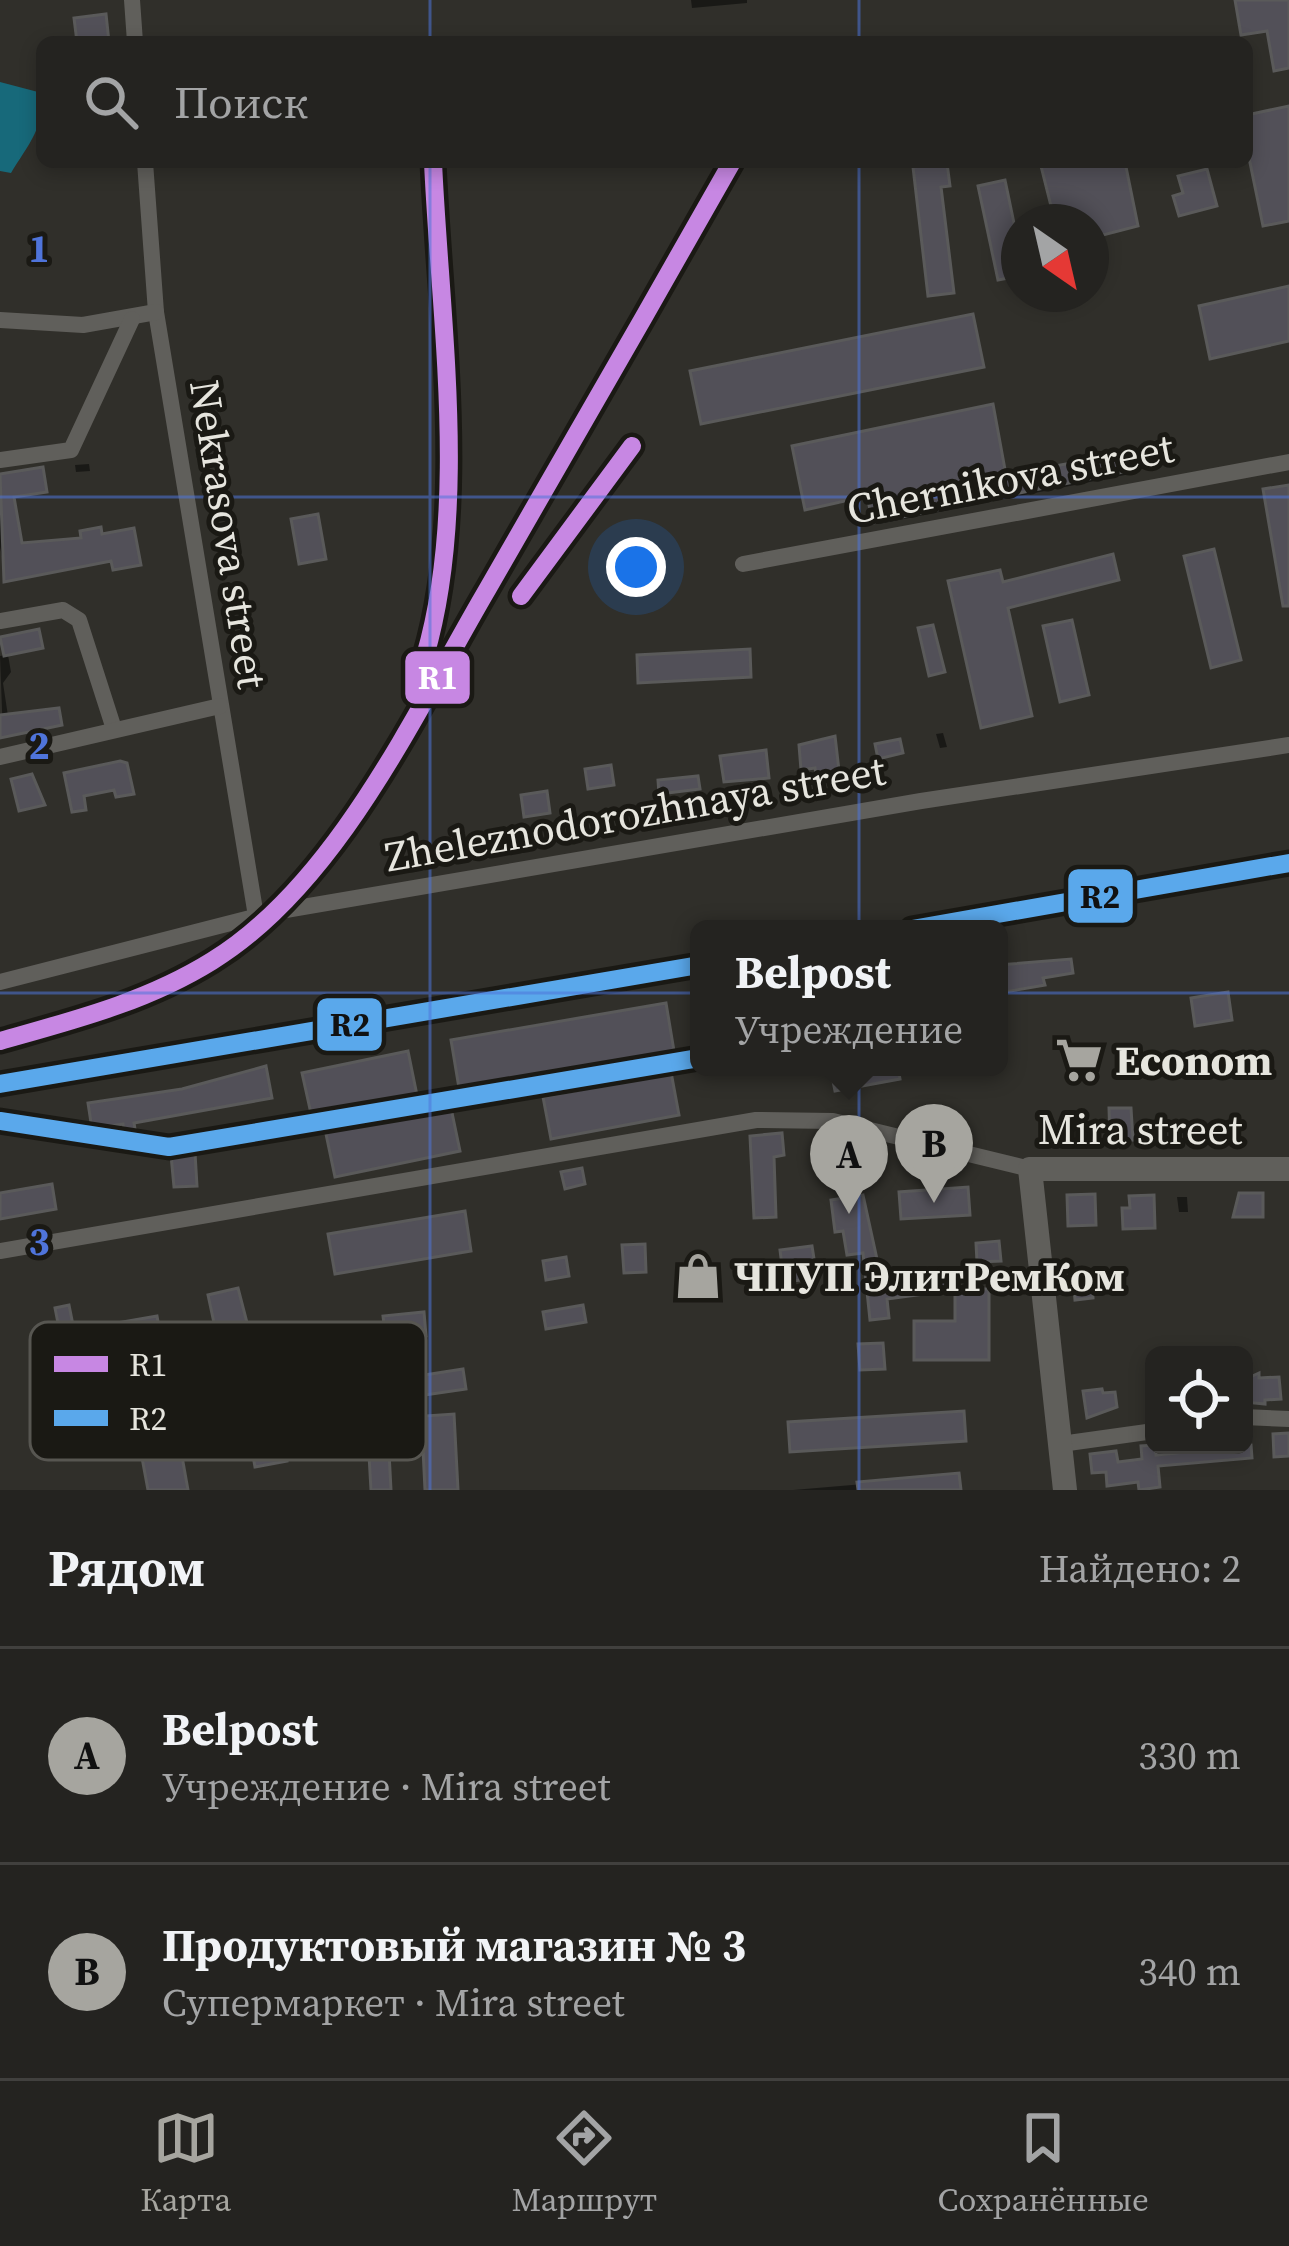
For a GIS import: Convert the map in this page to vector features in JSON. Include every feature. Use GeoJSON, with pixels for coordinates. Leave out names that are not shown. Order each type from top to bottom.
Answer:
{"type":"FeatureCollection","features":[{"type":"Feature","properties":{"kind":"main road","name":"Mira street"},"geometry":{"type":"LineString","coordinates":[[1030,1169],[1289,1168]]}},
{"type":"Feature","properties":{"kind":"main road"},"geometry":{"type":"LineString","coordinates":[[1030,1169],[1065,1490]]}},
{"type":"Feature","properties":{"kind":"street"},"geometry":{"type":"LineString","coordinates":[[132,0],[135,36]]}},
{"type":"Feature","properties":{"kind":"street","name":"Nekrasova street"},"geometry":{"type":"LineString","coordinates":[[145,168],[157,312],[256,916]]}},
{"type":"Feature","properties":{"kind":"street"},"geometry":{"type":"LineString","coordinates":[[0,320],[82,325],[157,312]]}},
{"type":"Feature","properties":{"kind":"street"},"geometry":{"type":"LineString","coordinates":[[0,460],[71,450],[132,319]]}},
{"type":"Feature","properties":{"kind":"street","name":"Chernikova street"},"geometry":{"type":"LineString","coordinates":[[743,564],[1289,462]]}},
{"type":"Feature","properties":{"kind":"street"},"geometry":{"type":"LineString","coordinates":[[0,621],[63,610],[79,620],[115,729]]}},
{"type":"Feature","properties":{"kind":"street"},"geometry":{"type":"LineString","coordinates":[[0,757],[220,706]]}},
{"type":"Feature","properties":{"kind":"street","name":"Zheleznodorozhnaya street"},"geometry":{"type":"LineString","coordinates":[[0,982],[256,916],[921,800],[1289,746]]}},
{"type":"Feature","properties":{"kind":"street","name":"Mira street"},"geometry":{"type":"LineString","coordinates":[[0,1250],[756,1120],[833,1121],[1030,1169]]}},
{"type":"Feature","properties":{"kind":"street"},"geometry":{"type":"LineString","coordinates":[[1253,1418],[1289,1419]]}},
{"type":"Feature","properties":{"kind":"street"},"geometry":{"type":"LineString","coordinates":[[1061,1444],[1145,1432]]}},
{"type":"Feature","properties":{"kind":"water"},"geometry":{"type":"Polygon","coordinates":[[[0,82],[36,91],[36,131],[11,173],[0,171],[0,82]]]}},
{"type":"Feature","properties":{"kind":"building"},"geometry":{"type":"Polygon","coordinates":[[[1235,0],[1289,0],[1289,68],[1274,71],[1267,31],[1241,35],[1235,0]]]}},
{"type":"Feature","properties":{"kind":"building"},"geometry":{"type":"Polygon","coordinates":[[[106,14],[108,36],[76,36],[74,18],[106,14]]]}},
{"type":"Feature","properties":{"kind":"building"},"geometry":{"type":"Polygon","coordinates":[[[1289,106],[1289,221],[1263,226],[1251,168],[1253,114],[1289,106]]]}},
{"type":"Feature","properties":{"kind":"building"},"geometry":{"type":"Polygon","coordinates":[[[913,168],[948,168],[950,186],[941,187],[954,293],[928,296],[913,168]]]}},
{"type":"Feature","properties":{"kind":"building"},"geometry":{"type":"Polygon","coordinates":[[[1042,168],[1126,168],[1138,226],[1109,233],[1109,204],[1050,204],[1042,168]]]}},
{"type":"Feature","properties":{"kind":"building"},"geometry":{"type":"Polygon","coordinates":[[[1207,169],[1217,206],[1179,216],[1173,196],[1183,193],[1178,176],[1207,169]]]}},
{"type":"Feature","properties":{"kind":"building"},"geometry":{"type":"Polygon","coordinates":[[[1005,180],[1010,204],[1001,204],[1001,279],[998,280],[978,186],[1005,180]]]}},
{"type":"Feature","properties":{"kind":"building"},"geometry":{"type":"Polygon","coordinates":[[[1289,286],[1289,341],[1210,359],[1199,306],[1289,286]]]}},
{"type":"Feature","properties":{"kind":"building"},"geometry":{"type":"Polygon","coordinates":[[[973,314],[984,367],[701,424],[690,371],[973,314]]]}},
{"type":"Feature","properties":{"kind":"building"},"geometry":{"type":"Polygon","coordinates":[[[993,404],[1006,475],[1125,453],[1128,471],[873,523],[867,496],[805,510],[792,446],[993,404]]]}},
{"type":"Feature","properties":{"kind":"building"},"geometry":{"type":"Polygon","coordinates":[[[43,467],[47,492],[14,497],[22,543],[81,538],[80,531],[101,527],[102,534],[134,528],[141,565],[113,570],[111,561],[4,582],[0,474],[43,467]]]}},
{"type":"Feature","properties":{"kind":"building"},"geometry":{"type":"Polygon","coordinates":[[[1289,485],[1289,606],[1283,606],[1263,489],[1289,485]]]}},
{"type":"Feature","properties":{"kind":"building"},"geometry":{"type":"Polygon","coordinates":[[[318,514],[326,559],[299,564],[291,519],[318,514]]]}},
{"type":"Feature","properties":{"kind":"building"},"geometry":{"type":"Polygon","coordinates":[[[1214,549],[1241,660],[1211,668],[1184,556],[1214,549]]]}},
{"type":"Feature","properties":{"kind":"building"},"geometry":{"type":"Polygon","coordinates":[[[1113,554],[1119,580],[1008,608],[1032,716],[981,728],[948,581],[1000,570],[1003,582],[1113,554]]]}},
{"type":"Feature","properties":{"kind":"building"},"geometry":{"type":"Polygon","coordinates":[[[1072,620],[1089,695],[1060,702],[1043,626],[1072,620]]]}},
{"type":"Feature","properties":{"kind":"building"},"geometry":{"type":"Polygon","coordinates":[[[933,625],[945,672],[929,676],[918,628],[933,625]]]}},
{"type":"Feature","properties":{"kind":"building"},"geometry":{"type":"Polygon","coordinates":[[[39,629],[43,648],[4,656],[0,637],[39,629]]]}},
{"type":"Feature","properties":{"kind":"building"},"geometry":{"type":"Polygon","coordinates":[[[750,649],[751,677],[638,683],[637,655],[750,649]]]}},
{"type":"Feature","properties":{"kind":"building"},"geometry":{"type":"Polygon","coordinates":[[[59,708],[62,725],[0,738],[0,715],[59,708]]]}},
{"type":"Feature","properties":{"kind":"building"},"geometry":{"type":"Polygon","coordinates":[[[835,736],[840,779],[828,781],[827,773],[816,774],[815,768],[801,770],[799,745],[835,736]]]}},
{"type":"Feature","properties":{"kind":"building"},"geometry":{"type":"Polygon","coordinates":[[[900,739],[903,753],[878,759],[875,744],[900,739]]]}},
{"type":"Feature","properties":{"kind":"building"},"geometry":{"type":"Polygon","coordinates":[[[766,750],[769,778],[724,782],[720,756],[766,750]]]}},
{"type":"Feature","properties":{"kind":"building"},"geometry":{"type":"Polygon","coordinates":[[[127,763],[134,794],[116,797],[114,790],[84,796],[86,810],[72,812],[64,773],[127,763]]]}},
{"type":"Feature","properties":{"kind":"building"},"geometry":{"type":"Polygon","coordinates":[[[611,765],[614,785],[588,789],[585,769],[611,765]]]}},
{"type":"Feature","properties":{"kind":"building"},"geometry":{"type":"Polygon","coordinates":[[[32,774],[45,805],[19,811],[11,779],[32,774]]]}},
{"type":"Feature","properties":{"kind":"building"},"geometry":{"type":"Polygon","coordinates":[[[698,776],[700,789],[659,794],[658,780],[698,776]]]}},
{"type":"Feature","properties":{"kind":"building"},"geometry":{"type":"Polygon","coordinates":[[[547,791],[550,813],[524,817],[521,795],[547,791]]]}},
{"type":"Feature","properties":{"kind":"building"},"geometry":{"type":"Polygon","coordinates":[[[1071,959],[1073,973],[1043,978],[1045,985],[1008,991],[1008,964],[1071,959]]]}},
{"type":"Feature","properties":{"kind":"building"},"geometry":{"type":"Polygon","coordinates":[[[1228,992],[1232,1020],[1195,1026],[1191,998],[1228,992]]]}},
{"type":"Feature","properties":{"kind":"building"},"geometry":{"type":"Polygon","coordinates":[[[666,1003],[674,1051],[459,1088],[451,1040],[666,1003]]]}},
{"type":"Feature","properties":{"kind":"building"},"geometry":{"type":"Polygon","coordinates":[[[408,1051],[421,1115],[451,1108],[460,1151],[335,1177],[322,1115],[312,1118],[302,1073],[408,1051]]]}},
{"type":"Feature","properties":{"kind":"building"},"geometry":{"type":"Polygon","coordinates":[[[266,1066],[272,1098],[134,1123],[135,1129],[124,1131],[123,1124],[92,1129],[88,1103],[182,1089],[266,1066]]]}},
{"type":"Feature","properties":{"kind":"building"},"geometry":{"type":"Polygon","coordinates":[[[671,1072],[679,1115],[551,1139],[543,1097],[671,1072]]]}},
{"type":"Feature","properties":{"kind":"building"},"geometry":{"type":"Polygon","coordinates":[[[832,1076],[900,1076],[900,1079],[835,1091],[832,1076]]]}},
{"type":"Feature","properties":{"kind":"building"},"geometry":{"type":"Polygon","coordinates":[[[1109,1108],[1131,1108],[1133,1140],[1110,1141],[1109,1108]]]}},
{"type":"Feature","properties":{"kind":"building"},"geometry":{"type":"Polygon","coordinates":[[[782,1133],[784,1155],[774,1157],[776,1217],[754,1218],[750,1136],[782,1133]]]}},
{"type":"Feature","properties":{"kind":"building"},"geometry":{"type":"Polygon","coordinates":[[[195,1153],[197,1186],[174,1187],[171,1155],[195,1153]]]}},
{"type":"Feature","properties":{"kind":"building"},"geometry":{"type":"Polygon","coordinates":[[[582,1168],[585,1184],[565,1189],[561,1172],[582,1168]]]}},
{"type":"Feature","properties":{"kind":"building"},"geometry":{"type":"Polygon","coordinates":[[[52,1184],[56,1209],[0,1219],[0,1193],[52,1184]]]}},
{"type":"Feature","properties":{"kind":"building"},"geometry":{"type":"Polygon","coordinates":[[[968,1187],[970,1215],[901,1219],[899,1192],[968,1187]]]}},
{"type":"Feature","properties":{"kind":"building"},"geometry":{"type":"Polygon","coordinates":[[[1239,1193],[1263,1193],[1263,1217],[1233,1217],[1239,1193]]]}},
{"type":"Feature","properties":{"kind":"building"},"geometry":{"type":"Polygon","coordinates":[[[1095,1194],[1096,1225],[1068,1226],[1067,1195],[1095,1194]]]}},
{"type":"Feature","properties":{"kind":"building"},"geometry":{"type":"Polygon","coordinates":[[[863,1195],[882,1282],[923,1276],[924,1283],[946,1280],[947,1291],[887,1299],[889,1318],[870,1320],[863,1253],[847,1255],[843,1231],[835,1232],[831,1200],[863,1195]]]}},
{"type":"Feature","properties":{"kind":"building"},"geometry":{"type":"Polygon","coordinates":[[[1154,1195],[1155,1228],[1123,1229],[1122,1208],[1130,1208],[1129,1196],[1154,1195]]]}},
{"type":"Feature","properties":{"kind":"building"},"geometry":{"type":"Polygon","coordinates":[[[465,1211],[471,1251],[335,1274],[328,1234],[465,1211]]]}},
{"type":"Feature","properties":{"kind":"building"},"geometry":{"type":"Polygon","coordinates":[[[999,1241],[1001,1261],[977,1262],[976,1243],[999,1241]]]}},
{"type":"Feature","properties":{"kind":"building"},"geometry":{"type":"Polygon","coordinates":[[[645,1244],[646,1272],[624,1273],[622,1245],[645,1244]]]}},
{"type":"Feature","properties":{"kind":"building"},"geometry":{"type":"Polygon","coordinates":[[[812,1246],[817,1278],[784,1282],[780,1250],[812,1246]]]}},
{"type":"Feature","properties":{"kind":"building"},"geometry":{"type":"Polygon","coordinates":[[[566,1257],[569,1276],[546,1280],[543,1261],[566,1257]]]}},
{"type":"Feature","properties":{"kind":"building"},"geometry":{"type":"Polygon","coordinates":[[[1091,1272],[1093,1298],[1075,1300],[1073,1274],[1091,1272]]]}},
{"type":"Feature","properties":{"kind":"building"},"geometry":{"type":"Polygon","coordinates":[[[238,1288],[247,1322],[214,1322],[208,1295],[238,1288]]]}},
{"type":"Feature","properties":{"kind":"building"},"geometry":{"type":"Polygon","coordinates":[[[955,1289],[989,1289],[989,1360],[914,1360],[914,1321],[955,1321],[955,1289]]]}},
{"type":"Feature","properties":{"kind":"building"},"geometry":{"type":"Polygon","coordinates":[[[69,1305],[72,1322],[58,1322],[55,1308],[69,1305]]]}},
{"type":"Feature","properties":{"kind":"building"},"geometry":{"type":"Polygon","coordinates":[[[583,1305],[586,1322],[546,1329],[543,1312],[583,1305]]]}},
{"type":"Feature","properties":{"kind":"building"},"geometry":{"type":"Polygon","coordinates":[[[424,1312],[425,1322],[384,1322],[383,1316],[424,1312]]]}},
{"type":"Feature","properties":{"kind":"building"},"geometry":{"type":"Polygon","coordinates":[[[157,1316],[158,1322],[123,1322],[157,1316]]]}},
{"type":"Feature","properties":{"kind":"building"},"geometry":{"type":"Polygon","coordinates":[[[883,1343],[885,1369],[860,1370],[858,1344],[883,1343]]]}},
{"type":"Feature","properties":{"kind":"building"},"geometry":{"type":"Polygon","coordinates":[[[463,1369],[466,1389],[426,1395],[426,1375],[463,1369]]]}},
{"type":"Feature","properties":{"kind":"building"},"geometry":{"type":"Polygon","coordinates":[[[1253,1376],[1279,1377],[1281,1399],[1253,1403],[1253,1376]]]}},
{"type":"Feature","properties":{"kind":"building"},"geometry":{"type":"Polygon","coordinates":[[[1102,1389],[1103,1393],[1115,1392],[1117,1407],[1087,1418],[1083,1391],[1102,1389]]]}},
{"type":"Feature","properties":{"kind":"building"},"geometry":{"type":"Polygon","coordinates":[[[964,1411],[966,1441],[790,1452],[788,1422],[964,1411]]]}},
{"type":"Feature","properties":{"kind":"building"},"geometry":{"type":"Polygon","coordinates":[[[454,1414],[458,1490],[425,1490],[426,1416],[454,1414]]]}},
{"type":"Feature","properties":{"kind":"building"},"geometry":{"type":"Polygon","coordinates":[[[1289,1433],[1289,1456],[1274,1457],[1273,1434],[1289,1433]]]}},
{"type":"Feature","properties":{"kind":"building"},"geometry":{"type":"Polygon","coordinates":[[[1141,1446],[1145,1446],[1145,1454],[1252,1454],[1252,1458],[1158,1466],[1160,1487],[1139,1490],[1138,1482],[1107,1486],[1106,1472],[1092,1473],[1090,1454],[1116,1451],[1118,1462],[1142,1459],[1141,1446]]]}},
{"type":"Feature","properties":{"kind":"building"},"geometry":{"type":"Polygon","coordinates":[[[142,1460],[183,1460],[188,1490],[148,1490],[142,1460]]]}},
{"type":"Feature","properties":{"kind":"building"},"geometry":{"type":"Polygon","coordinates":[[[254,1460],[287,1460],[287,1461],[255,1467],[254,1460]]]}},
{"type":"Feature","properties":{"kind":"building"},"geometry":{"type":"Polygon","coordinates":[[[369,1460],[389,1460],[391,1490],[371,1490],[369,1460]]]}},
{"type":"Feature","properties":{"kind":"building"},"geometry":{"type":"Polygon","coordinates":[[[959,1473],[961,1490],[858,1490],[857,1482],[959,1473]]]}},
{"type":"Feature","properties":{"kind":"transit line","name":"R1"},"geometry":{"type":"LineString","coordinates":[[425,656],[446,538],[449,475],[433,168]]}},
{"type":"Feature","properties":{"kind":"transit line","name":"R1"},"geometry":{"type":"LineString","coordinates":[[0,1041],[109,1008],[187,975],[257,928],[298,888],[335,842],[401,741],[729,168]]}},
{"type":"Feature","properties":{"kind":"transit line","name":"R1"},"geometry":{"type":"LineString","coordinates":[[521,596],[632,446]]}},
{"type":"Feature","properties":{"kind":"transit line","name":"R2"},"geometry":{"type":"LineString","coordinates":[[963,920],[1289,863]]}},
{"type":"Feature","properties":{"kind":"transit line","name":"R2"},"geometry":{"type":"LineString","coordinates":[[0,1084],[690,967]]}},
{"type":"Feature","properties":{"kind":"transit line","name":"R2"},"geometry":{"type":"LineString","coordinates":[[0,1121],[169,1147],[690,1060]]}},
{"type":"Feature","properties":{"kind":"place","name":"Econom"},"geometry":{"type":"Point","coordinates":[1079,1060]}},
{"type":"Feature","properties":{"kind":"place","name":"Продуктовый магазин № 3"},"geometry":{"type":"Point","coordinates":[934,1203]}},
{"type":"Feature","properties":{"kind":"place","name":"Belpost"},"geometry":{"type":"Point","coordinates":[849,1214]}},
{"type":"Feature","properties":{"kind":"place","name":"ЧПУП ЭлитРемКом"},"geometry":{"type":"Point","coordinates":[698,1276]}}]}
